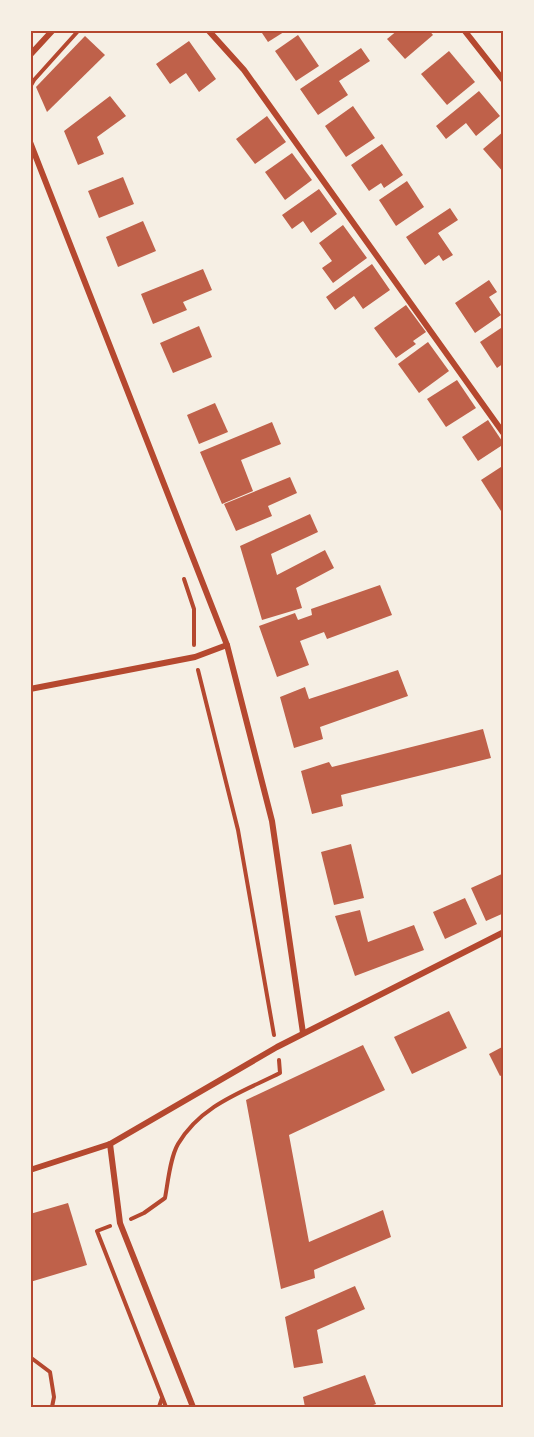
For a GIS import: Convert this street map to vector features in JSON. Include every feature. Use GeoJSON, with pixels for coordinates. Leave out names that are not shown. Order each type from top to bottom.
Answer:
{"type":"FeatureCollection","features":[{"type":"Feature","properties":{"kind":"street"},"geometry":{"type":"LineString","coordinates":[[30,55],[53,30]]}},
{"type":"Feature","properties":{"kind":"street"},"geometry":{"type":"LineString","coordinates":[[208,30],[244,70],[504,435]]}},
{"type":"Feature","properties":{"kind":"street"},"geometry":{"type":"LineString","coordinates":[[464,30],[504,81]]}},
{"type":"Feature","properties":{"kind":"street"},"geometry":{"type":"LineString","coordinates":[[30,142],[227,645],[272,821],[303,1033]]}},
{"type":"Feature","properties":{"kind":"street"},"geometry":{"type":"LineString","coordinates":[[30,690],[195,657],[227,645]]}},
{"type":"Feature","properties":{"kind":"street"},"geometry":{"type":"LineString","coordinates":[[30,1170],[110,1144],[303,1033],[504,932]]}},
{"type":"Feature","properties":{"kind":"street"},"geometry":{"type":"LineString","coordinates":[[110,1144],[120,1223],[192,1407]]}},
{"type":"Feature","properties":{"kind":"path"},"geometry":{"type":"LineString","coordinates":[[30,87],[79,30]]}},
{"type":"Feature","properties":{"kind":"path"},"geometry":{"type":"LineString","coordinates":[[183,576],[194,609],[195,657],[238,830],[280,1073],[211,1107]]}},
{"type":"Feature","properties":{"kind":"path"},"geometry":{"type":"LineString","coordinates":[[30,1357],[50,1372],[54,1397],[52,1407]]}},
{"type":"Feature","properties":{"kind":"path"},"geometry":{"type":"LineString","coordinates":[[159,1407],[162,1397]]}},
{"type":"Feature","properties":{"kind":"building"},"geometry":{"type":"Polygon","coordinates":[[[260,30],[287,30],[268,42],[260,30]]]}},
{"type":"Feature","properties":{"kind":"building"},"geometry":{"type":"Polygon","coordinates":[[[398,30],[429,30],[433,35],[405,59],[387,39],[398,30]]]}},
{"type":"Feature","properties":{"kind":"building"},"geometry":{"type":"Polygon","coordinates":[[[298,35],[319,66],[296,81],[275,51],[298,35]]]}},
{"type":"Feature","properties":{"kind":"building"},"geometry":{"type":"Polygon","coordinates":[[[85,36],[105,55],[47,112],[36,87],[85,36]]]}},
{"type":"Feature","properties":{"kind":"building"},"geometry":{"type":"Polygon","coordinates":[[[189,41],[216,79],[199,92],[186,73],[170,84],[156,64],[189,41]]]}},
{"type":"Feature","properties":{"kind":"building"},"geometry":{"type":"Polygon","coordinates":[[[361,48],[370,61],[339,81],[348,95],[318,115],[300,89],[361,48]]]}},
{"type":"Feature","properties":{"kind":"building"},"geometry":{"type":"Polygon","coordinates":[[[449,51],[475,82],[447,105],[421,74],[449,51]]]}},
{"type":"Feature","properties":{"kind":"building"},"geometry":{"type":"Polygon","coordinates":[[[479,91],[500,116],[476,136],[466,123],[446,139],[436,126],[479,91]]]}},
{"type":"Feature","properties":{"kind":"building"},"geometry":{"type":"Polygon","coordinates":[[[110,96],[126,116],[97,137],[104,154],[78,165],[64,131],[110,96]]]}},
{"type":"Feature","properties":{"kind":"building"},"geometry":{"type":"Polygon","coordinates":[[[353,106],[375,138],[346,157],[325,126],[353,106]]]}},
{"type":"Feature","properties":{"kind":"building"},"geometry":{"type":"Polygon","coordinates":[[[267,116],[286,142],[255,164],[236,139],[267,116]]]}},
{"type":"Feature","properties":{"kind":"building"},"geometry":{"type":"Polygon","coordinates":[[[504,131],[504,173],[483,149],[504,131]]]}},
{"type":"Feature","properties":{"kind":"building"},"geometry":{"type":"Polygon","coordinates":[[[382,144],[403,175],[384,188],[381,183],[369,191],[351,165],[382,144]]]}},
{"type":"Feature","properties":{"kind":"building"},"geometry":{"type":"Polygon","coordinates":[[[292,153],[312,180],[285,200],[265,172],[292,153]]]}},
{"type":"Feature","properties":{"kind":"building"},"geometry":{"type":"Polygon","coordinates":[[[123,177],[134,204],[99,218],[88,191],[123,177]]]}},
{"type":"Feature","properties":{"kind":"building"},"geometry":{"type":"Polygon","coordinates":[[[407,181],[424,207],[396,226],[379,200],[407,181]]]}},
{"type":"Feature","properties":{"kind":"building"},"geometry":{"type":"Polygon","coordinates":[[[319,189],[337,214],[311,233],[303,221],[292,229],[282,215],[319,189]]]}},
{"type":"Feature","properties":{"kind":"building"},"geometry":{"type":"Polygon","coordinates":[[[450,208],[458,220],[438,233],[453,255],[443,261],[439,255],[425,265],[406,237],[450,208]]]}},
{"type":"Feature","properties":{"kind":"building"},"geometry":{"type":"Polygon","coordinates":[[[143,221],[156,251],[118,267],[106,237],[143,221]]]}},
{"type":"Feature","properties":{"kind":"building"},"geometry":{"type":"Polygon","coordinates":[[[343,225],[367,258],[333,283],[322,268],[332,261],[319,243],[343,225]]]}},
{"type":"Feature","properties":{"kind":"building"},"geometry":{"type":"Polygon","coordinates":[[[372,264],[390,290],[363,309],[354,296],[335,310],[326,297],[372,264]]]}},
{"type":"Feature","properties":{"kind":"building"},"geometry":{"type":"Polygon","coordinates":[[[203,269],[212,290],[183,302],[187,310],[153,324],[141,294],[203,269]]]}},
{"type":"Feature","properties":{"kind":"building"},"geometry":{"type":"Polygon","coordinates":[[[489,280],[497,292],[489,297],[501,315],[475,333],[455,303],[489,280]]]}},
{"type":"Feature","properties":{"kind":"building"},"geometry":{"type":"Polygon","coordinates":[[[406,305],[426,332],[413,341],[416,344],[396,358],[374,328],[406,305]]]}},
{"type":"Feature","properties":{"kind":"building"},"geometry":{"type":"Polygon","coordinates":[[[199,326],[212,357],[173,373],[160,343],[199,326]]]}},
{"type":"Feature","properties":{"kind":"building"},"geometry":{"type":"Polygon","coordinates":[[[504,326],[504,363],[497,368],[480,342],[504,326]]]}},
{"type":"Feature","properties":{"kind":"building"},"geometry":{"type":"Polygon","coordinates":[[[428,342],[449,371],[419,393],[398,364],[428,342]]]}},
{"type":"Feature","properties":{"kind":"building"},"geometry":{"type":"Polygon","coordinates":[[[457,380],[476,408],[446,427],[427,399],[457,380]]]}},
{"type":"Feature","properties":{"kind":"building"},"geometry":{"type":"Polygon","coordinates":[[[215,403],[228,432],[199,444],[187,415],[215,403]]]}},
{"type":"Feature","properties":{"kind":"building"},"geometry":{"type":"Polygon","coordinates":[[[488,420],[504,444],[478,461],[462,437],[488,420]]]}},
{"type":"Feature","properties":{"kind":"building"},"geometry":{"type":"Polygon","coordinates":[[[272,422],[281,444],[241,460],[253,491],[222,504],[200,452],[272,422]]]}},
{"type":"Feature","properties":{"kind":"building"},"geometry":{"type":"Polygon","coordinates":[[[504,465],[504,510],[501,511],[481,480],[504,465]]]}},
{"type":"Feature","properties":{"kind":"building"},"geometry":{"type":"Polygon","coordinates":[[[290,477],[297,493],[268,506],[272,516],[236,531],[224,504],[290,477]]]}},
{"type":"Feature","properties":{"kind":"building"},"geometry":{"type":"Polygon","coordinates":[[[310,514],[318,532],[271,554],[277,575],[325,550],[334,568],[296,588],[302,608],[262,620],[240,546],[310,514]]]}},
{"type":"Feature","properties":{"kind":"building"},"geometry":{"type":"Polygon","coordinates":[[[380,585],[392,615],[327,639],[324,632],[300,641],[309,665],[277,677],[259,626],[295,613],[298,620],[312,615],[311,609],[380,585]]]}},
{"type":"Feature","properties":{"kind":"building"},"geometry":{"type":"Polygon","coordinates":[[[398,670],[408,696],[320,727],[323,739],[294,748],[280,697],[305,687],[309,699],[398,670]]]}},
{"type":"Feature","properties":{"kind":"building"},"geometry":{"type":"Polygon","coordinates":[[[483,729],[491,758],[341,795],[343,806],[312,814],[301,771],[329,762],[332,767],[483,729]]]}},
{"type":"Feature","properties":{"kind":"building"},"geometry":{"type":"Polygon","coordinates":[[[351,844],[364,898],[334,905],[321,852],[351,844]]]}},
{"type":"Feature","properties":{"kind":"building"},"geometry":{"type":"Polygon","coordinates":[[[504,873],[504,913],[486,921],[471,888],[504,873]]]}},
{"type":"Feature","properties":{"kind":"building"},"geometry":{"type":"Polygon","coordinates":[[[465,898],[477,924],[445,939],[433,912],[465,898]]]}},
{"type":"Feature","properties":{"kind":"building"},"geometry":{"type":"Polygon","coordinates":[[[360,910],[368,942],[414,925],[424,950],[355,976],[335,916],[360,910]]]}},
{"type":"Feature","properties":{"kind":"building"},"geometry":{"type":"Polygon","coordinates":[[[449,1011],[467,1048],[412,1074],[394,1037],[449,1011]]]}},
{"type":"Feature","properties":{"kind":"building"},"geometry":{"type":"Polygon","coordinates":[[[363,1045],[385,1090],[289,1135],[309,1242],[383,1210],[391,1237],[314,1270],[315,1278],[281,1289],[246,1100],[363,1045]]]}},
{"type":"Feature","properties":{"kind":"building"},"geometry":{"type":"Polygon","coordinates":[[[504,1046],[504,1074],[500,1076],[489,1054],[504,1046]]]}},
{"type":"Feature","properties":{"kind":"building"},"geometry":{"type":"Polygon","coordinates":[[[68,1203],[87,1265],[30,1282],[30,1214],[68,1203]]]}},
{"type":"Feature","properties":{"kind":"building"},"geometry":{"type":"Polygon","coordinates":[[[355,1286],[365,1309],[317,1330],[323,1363],[294,1368],[285,1317],[355,1286]]]}},
{"type":"Feature","properties":{"kind":"building"},"geometry":{"type":"Polygon","coordinates":[[[365,1375],[376,1404],[368,1407],[305,1407],[303,1397],[365,1375]]]}}]}
